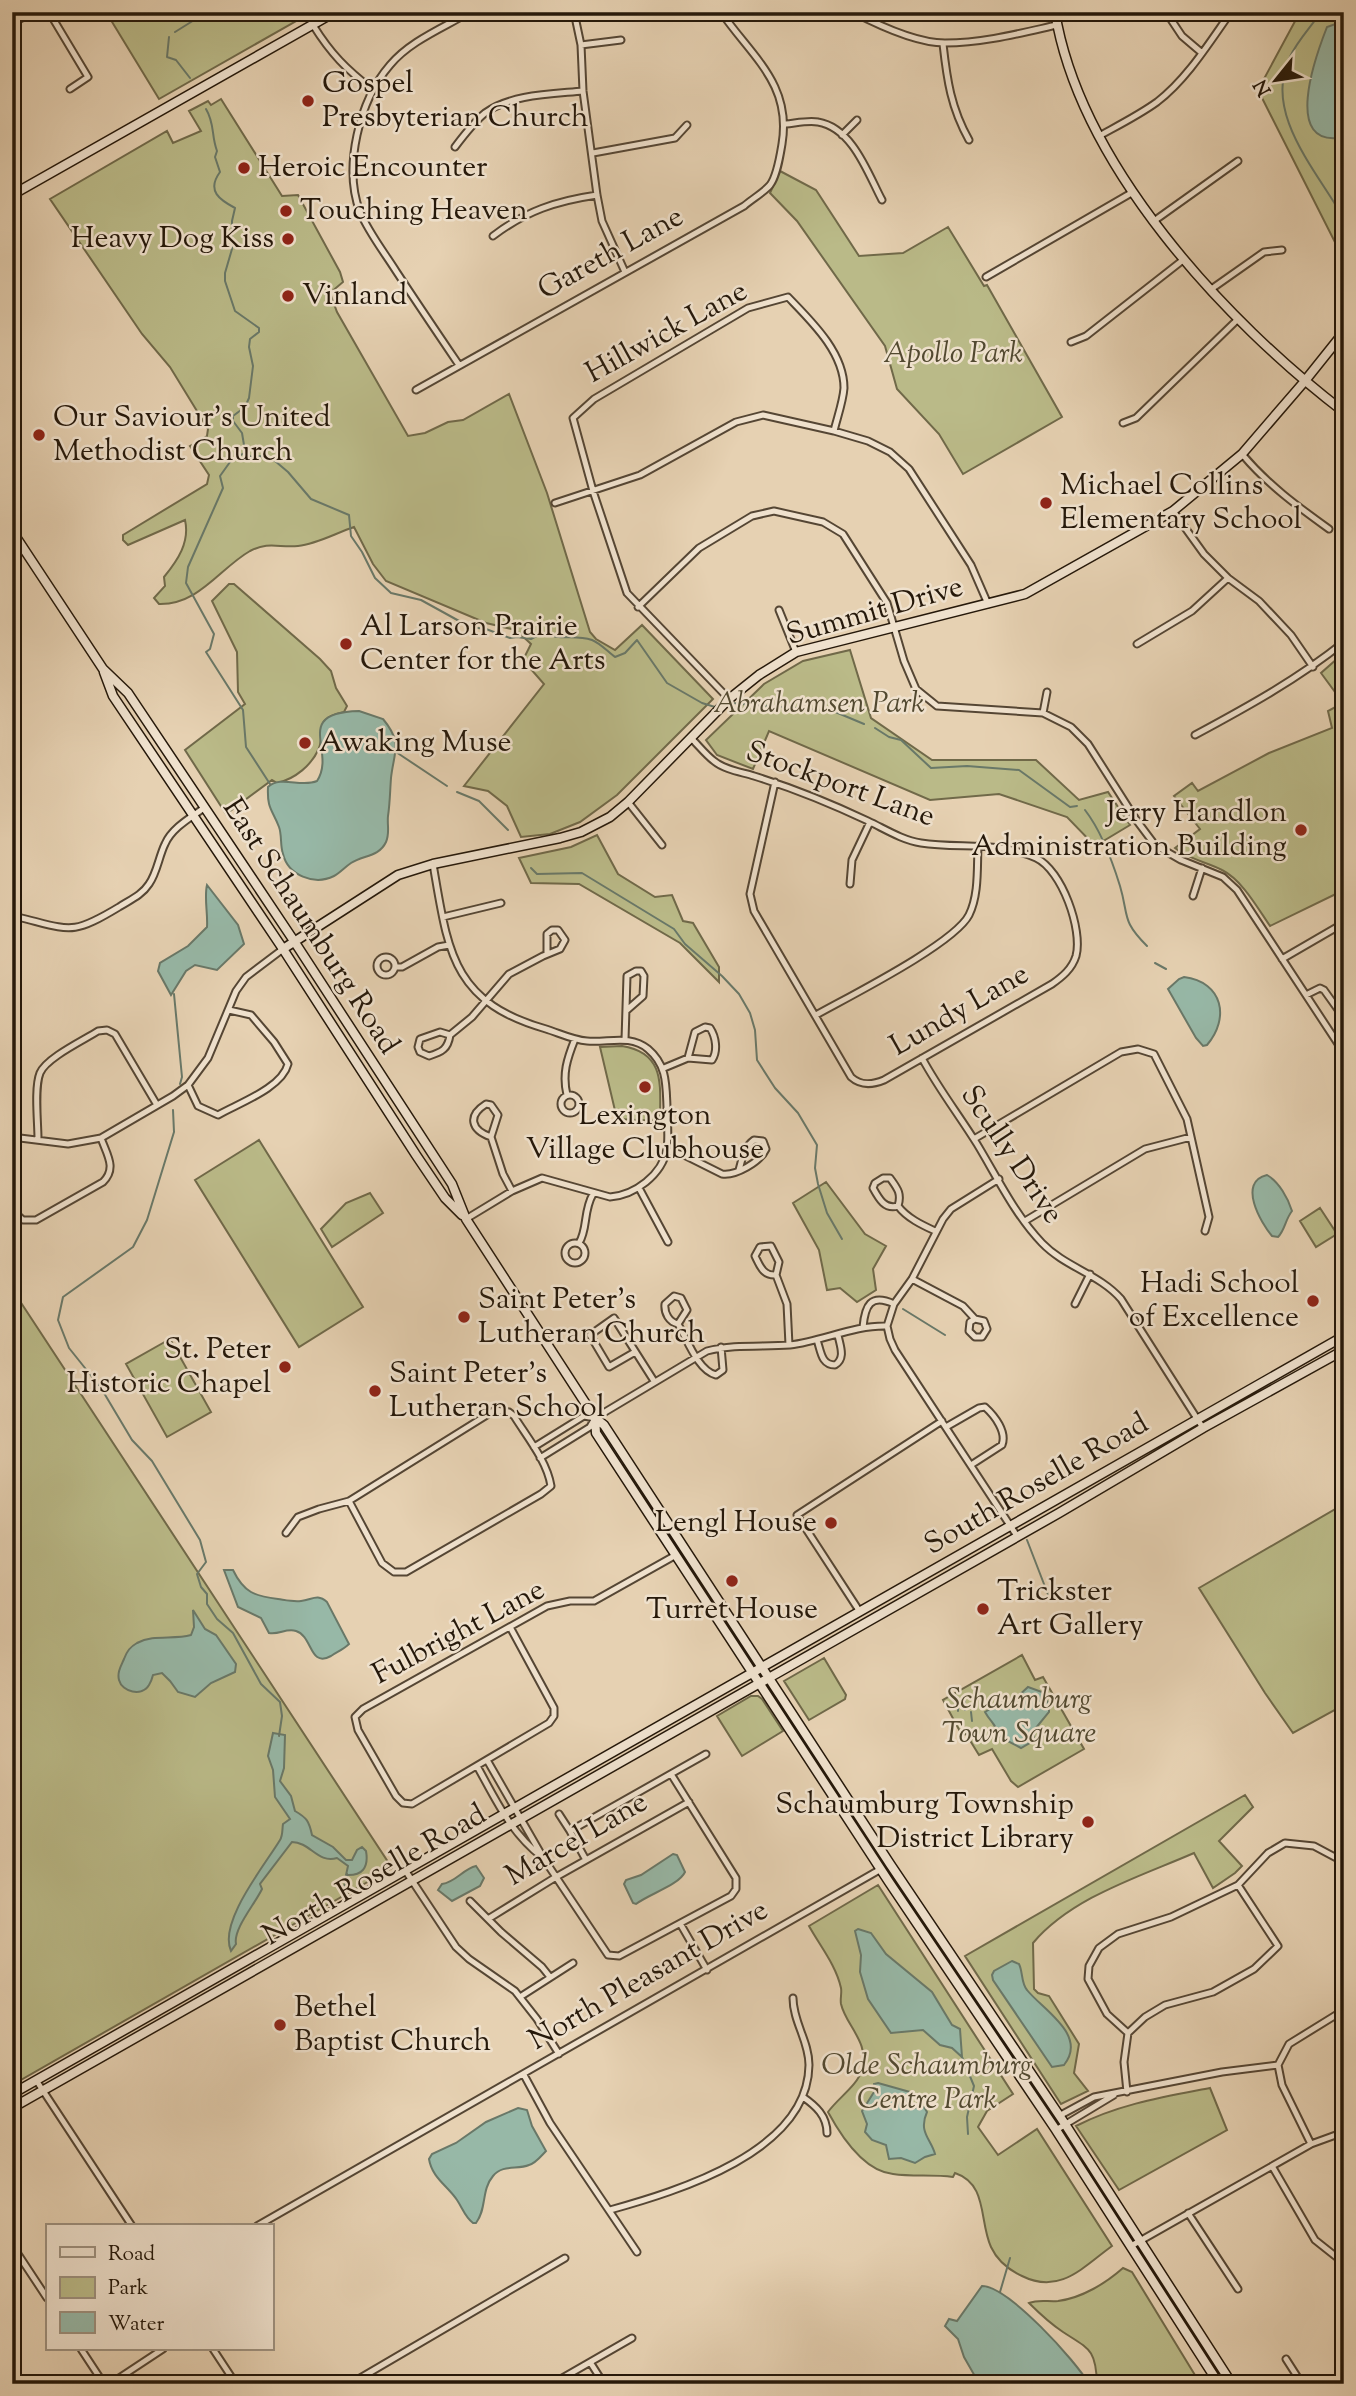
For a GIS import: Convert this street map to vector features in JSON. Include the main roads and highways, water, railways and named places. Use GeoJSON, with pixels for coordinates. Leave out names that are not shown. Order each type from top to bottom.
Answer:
{"type":"FeatureCollection","features":[{"type":"Feature","properties":{"kind":"main road"},"geometry":{"type":"LineString","coordinates":[[16,193],[335,12]]}},
{"type":"Feature","properties":{"kind":"main road"},"geometry":{"type":"LineString","coordinates":[[1055,12],[1069,67],[1100,136],[1133,192],[1183,260],[1237,320],[1304,382],[1344,412]]}},
{"type":"Feature","properties":{"kind":"main road","name":"Summit Drive"},"geometry":{"type":"LineString","coordinates":[[283,949],[398,875],[433,864],[570,835],[610,817],[692,739],[729,699],[759,675],[796,652],[1025,594],[1173,511],[1241,454],[1344,331]]}},
{"type":"Feature","properties":{"kind":"main road","name":"East Schaumburg Road"},"geometry":{"type":"LineString","coordinates":[[13,536],[103,669],[128,693],[294,942],[452,1184],[466,1219],[595,1418],[604,1425],[890,1864],[1062,2120],[1232,2384]]}},
{"type":"Feature","properties":{"kind":"main road","name":"East Schaumburg Road"},"geometry":{"type":"LineString","coordinates":[[103,669],[113,696],[283,949],[445,1198],[466,1219]]}},
{"type":"Feature","properties":{"kind":"main road","name":"South Roselle Road"},"geometry":{"type":"LineString","coordinates":[[753,1673],[1344,1336]]}},
{"type":"Feature","properties":{"kind":"main road","name":"South Roselle Road"},"geometry":{"type":"LineString","coordinates":[[760,1683],[1344,1350]]}},
{"type":"Feature","properties":{"kind":"main road","name":"East Schaumburg Road"},"geometry":{"type":"LineString","coordinates":[[595,1418],[596,1433],[881,1869],[1051,2122],[1219,2384]]}},
{"type":"Feature","properties":{"kind":"main road","name":"North Roselle Road"},"geometry":{"type":"LineString","coordinates":[[12,2094],[753,1673]]}},
{"type":"Feature","properties":{"kind":"main road","name":"North Roselle Road"},"geometry":{"type":"LineString","coordinates":[[12,2108],[760,1683]]}},
{"type":"Feature","properties":{"kind":"water"},"geometry":{"type":"Polygon","coordinates":[[[1344,21],[1344,137],[1325,137],[1313,129],[1308,115],[1311,78],[1327,27],[1344,21]]]}},
{"type":"Feature","properties":{"kind":"water"},"geometry":{"type":"Polygon","coordinates":[[[359,711],[383,719],[395,741],[387,839],[383,847],[375,853],[356,860],[334,876],[318,880],[303,877],[290,868],[282,851],[280,830],[269,805],[268,787],[279,782],[317,781],[322,769],[321,726],[338,713],[359,711]]]}},
{"type":"Feature","properties":{"kind":"water"},"geometry":{"type":"Polygon","coordinates":[[[207,885],[238,925],[244,944],[217,970],[195,965],[186,971],[171,995],[158,971],[160,963],[188,946],[207,927],[207,885]]]}},
{"type":"Feature","properties":{"kind":"water"},"geometry":{"type":"Polygon","coordinates":[[[1184,977],[1207,986],[1219,1003],[1219,1024],[1207,1045],[1203,1046],[1196,1038],[1168,989],[1184,977]]]}},
{"type":"Feature","properties":{"kind":"water"},"geometry":{"type":"Polygon","coordinates":[[[1267,1175],[1282,1191],[1292,1211],[1278,1237],[1272,1236],[1267,1230],[1252,1194],[1258,1179],[1267,1175]]]}},
{"type":"Feature","properties":{"kind":"water"},"geometry":{"type":"Polygon","coordinates":[[[224,1570],[233,1570],[241,1584],[251,1592],[263,1596],[295,1601],[317,1597],[323,1599],[349,1644],[324,1659],[315,1655],[306,1639],[296,1631],[269,1633],[261,1618],[238,1607],[224,1570]]]}},
{"type":"Feature","properties":{"kind":"water"},"geometry":{"type":"Polygon","coordinates":[[[193,1610],[205,1629],[216,1635],[236,1664],[235,1672],[211,1683],[195,1697],[178,1692],[162,1673],[153,1675],[149,1685],[142,1691],[132,1692],[124,1688],[119,1674],[129,1650],[143,1640],[191,1635],[194,1627],[193,1610]]]}},
{"type":"Feature","properties":{"kind":"water"},"geometry":{"type":"Polygon","coordinates":[[[1028,1687],[1042,1692],[1049,1704],[1049,1712],[1035,1729],[1033,1741],[1021,1748],[1000,1737],[985,1712],[1005,1700],[1014,1700],[1028,1687]]]}},
{"type":"Feature","properties":{"kind":"water"},"geometry":{"type":"Polygon","coordinates":[[[273,1733],[285,1735],[284,1768],[280,1781],[291,1796],[295,1811],[307,1820],[312,1835],[333,1847],[346,1860],[352,1860],[357,1850],[362,1847],[366,1851],[366,1862],[360,1872],[346,1875],[348,1866],[337,1858],[324,1858],[304,1845],[292,1842],[260,1884],[262,1889],[241,1924],[236,1944],[231,1951],[231,1925],[237,1910],[254,1878],[280,1840],[283,1824],[290,1819],[275,1797],[273,1770],[268,1756],[273,1733]]]}},
{"type":"Feature","properties":{"kind":"water"},"geometry":{"type":"Polygon","coordinates":[[[673,1854],[677,1855],[685,1872],[682,1877],[636,1904],[633,1903],[624,1884],[626,1880],[641,1875],[673,1854]]]}},
{"type":"Feature","properties":{"kind":"water"},"geometry":{"type":"Polygon","coordinates":[[[476,1866],[484,1878],[480,1886],[452,1901],[438,1890],[442,1884],[476,1866]]]}},
{"type":"Feature","properties":{"kind":"water"},"geometry":{"type":"Polygon","coordinates":[[[858,1929],[871,1933],[886,1954],[932,1992],[952,2025],[960,2029],[962,2057],[952,2048],[940,2045],[923,2030],[891,2033],[868,1999],[860,1972],[861,1955],[855,1931],[858,1929]]]}},
{"type":"Feature","properties":{"kind":"water"},"geometry":{"type":"Polygon","coordinates":[[[1012,1961],[1019,1964],[1027,1990],[1067,2033],[1071,2043],[1070,2054],[1064,2065],[1052,2067],[993,1980],[994,1971],[1012,1961]]]}},
{"type":"Feature","properties":{"kind":"water"},"geometry":{"type":"Polygon","coordinates":[[[874,2084],[910,2092],[908,2100],[914,2108],[924,2107],[927,2112],[925,2130],[935,2154],[915,2163],[901,2158],[889,2159],[886,2145],[872,2140],[865,2132],[867,2124],[862,2111],[874,2092],[874,2084]]]}},
{"type":"Feature","properties":{"kind":"water"},"geometry":{"type":"Polygon","coordinates":[[[518,2108],[527,2110],[532,2126],[546,2151],[532,2164],[497,2172],[489,2181],[482,2212],[476,2223],[473,2223],[437,2177],[429,2159],[432,2154],[456,2143],[486,2122],[518,2108]]]}},
{"type":"Feature","properties":{"kind":"water"},"geometry":{"type":"Polygon","coordinates":[[[982,2286],[994,2289],[1024,2311],[1056,2343],[1089,2384],[977,2384],[958,2339],[945,2326],[949,2319],[957,2321],[982,2286]]]}},
{"type":"Feature","properties":{"kind":"waterway"},"geometry":{"type":"LineString","coordinates":[[175,32],[207,12]]}},
{"type":"Feature","properties":{"kind":"waterway"},"geometry":{"type":"LineString","coordinates":[[1321,12],[1290,57],[1283,78],[1283,99],[1297,141],[1344,219]]}},
{"type":"Feature","properties":{"kind":"waterway"},"geometry":{"type":"LineString","coordinates":[[169,37],[167,57],[176,60],[190,78]]}},
{"type":"Feature","properties":{"kind":"waterway"},"geometry":{"type":"LineString","coordinates":[[206,109],[212,125],[217,151],[215,157],[220,172],[214,185],[215,190],[224,202],[235,208],[232,249],[225,281],[235,311],[259,328],[259,332],[250,339],[253,366],[249,398],[245,407],[233,416],[233,421],[242,433],[245,451]]}},
{"type":"Feature","properties":{"kind":"waterway"},"geometry":{"type":"LineString","coordinates":[[245,452],[251,457],[263,456],[275,461],[311,499],[349,515],[351,536],[375,578],[391,593],[421,600],[470,627],[486,629],[510,638],[531,639],[542,633],[555,637],[586,638],[598,643],[615,657],[625,653],[637,640],[667,683],[702,703],[715,707]]}},
{"type":"Feature","properties":{"kind":"waterway"},"geometry":{"type":"LineString","coordinates":[[244,453],[230,462],[220,476],[223,488],[188,567],[186,583],[214,634],[210,649],[206,652],[243,710],[246,747],[270,784]]}},
{"type":"Feature","properties":{"kind":"waterway"},"geometry":{"type":"LineString","coordinates":[[731,703],[833,711],[864,724]]}},
{"type":"Feature","properties":{"kind":"waterway"},"geometry":{"type":"LineString","coordinates":[[875,728],[889,737],[901,740],[931,768],[967,766],[1019,770],[1070,807],[1077,806]]}},
{"type":"Feature","properties":{"kind":"waterway"},"geometry":{"type":"LineString","coordinates":[[396,752],[447,786]]}},
{"type":"Feature","properties":{"kind":"waterway"},"geometry":{"type":"LineString","coordinates":[[457,792],[479,801],[508,830]]}},
{"type":"Feature","properties":{"kind":"waterway"},"geometry":{"type":"LineString","coordinates":[[1085,810],[1110,856],[1129,923],[1147,946]]}},
{"type":"Feature","properties":{"kind":"waterway"},"geometry":{"type":"LineString","coordinates":[[531,868],[537,874],[582,873],[674,929],[685,944],[739,994],[750,1013],[755,1030],[757,1060],[775,1088],[798,1113],[817,1145],[815,1168],[818,1184],[827,1213],[842,1239]]}},
{"type":"Feature","properties":{"kind":"waterway"},"geometry":{"type":"LineString","coordinates":[[1155,963],[1166,969]]}},
{"type":"Feature","properties":{"kind":"waterway"},"geometry":{"type":"LineString","coordinates":[[174,994],[182,1077],[180,1084]]}},
{"type":"Feature","properties":{"kind":"waterway"},"geometry":{"type":"LineString","coordinates":[[173,1110],[174,1132],[147,1220],[133,1247],[63,1297],[58,1320],[69,1348],[101,1388],[132,1440],[152,1461],[200,1540],[206,1562],[197,1574],[201,1587],[207,1594],[207,1604],[217,1619],[233,1633],[261,1684],[280,1702],[282,1716],[279,1736]]}},
{"type":"Feature","properties":{"kind":"waterway"},"geometry":{"type":"LineString","coordinates":[[903,1309],[945,1335]]}},
{"type":"Feature","properties":{"kind":"waterway"},"geometry":{"type":"LineString","coordinates":[[1027,1540],[1049,1597]]}},
{"type":"Feature","properties":{"kind":"waterway"},"geometry":{"type":"LineString","coordinates":[[958,1711],[961,1700],[965,1701],[965,1710]]}},
{"type":"Feature","properties":{"kind":"waterway"},"geometry":{"type":"LineString","coordinates":[[971,1712],[972,1721]]}},
{"type":"Feature","properties":{"kind":"waterway"},"geometry":{"type":"LineString","coordinates":[[344,1887],[347,1874]]}},
{"type":"Feature","properties":{"kind":"waterway"},"geometry":{"type":"LineString","coordinates":[[962,2057],[974,2086],[967,2117],[968,2134]]}},
{"type":"Feature","properties":{"kind":"waterway"},"geometry":{"type":"LineString","coordinates":[[1000,2292],[1010,2258]]}},
{"type":"Feature","properties":{"kind":"place","name":"Gospel Presbyterian Church"},"geometry":{"type":"Point","coordinates":[308,101]}},
{"type":"Feature","properties":{"kind":"place","name":"Heroic Encounter"},"geometry":{"type":"Point","coordinates":[244,168]}},
{"type":"Feature","properties":{"kind":"place","name":"Touching Heaven"},"geometry":{"type":"Point","coordinates":[286,211]}},
{"type":"Feature","properties":{"kind":"place","name":"Heavy Dog Kiss"},"geometry":{"type":"Point","coordinates":[288,239]}},
{"type":"Feature","properties":{"kind":"place","name":"Vinland"},"geometry":{"type":"Point","coordinates":[288,296]}},
{"type":"Feature","properties":{"kind":"place","name":"Our Saviour's United Methodist Church"},"geometry":{"type":"Point","coordinates":[39,435]}},
{"type":"Feature","properties":{"kind":"place","name":"Michael Collins Elementary School"},"geometry":{"type":"Point","coordinates":[1046,503]}},
{"type":"Feature","properties":{"kind":"place","name":"Al Larson Prairie Center for the Arts"},"geometry":{"type":"Point","coordinates":[346,644]}},
{"type":"Feature","properties":{"kind":"place","name":"Awaking Muse"},"geometry":{"type":"Point","coordinates":[305,743]}},
{"type":"Feature","properties":{"kind":"place","name":"Jerry Handlon Administration Building"},"geometry":{"type":"Point","coordinates":[1301,830]}},
{"type":"Feature","properties":{"kind":"place","name":"Lexington Village Clubhouse"},"geometry":{"type":"Point","coordinates":[645,1087]}},
{"type":"Feature","properties":{"kind":"place","name":"Hadi School of Excellence"},"geometry":{"type":"Point","coordinates":[1313,1301]}},
{"type":"Feature","properties":{"kind":"place","name":"Saint Peter's Lutheran Church"},"geometry":{"type":"Point","coordinates":[464,1317]}},
{"type":"Feature","properties":{"kind":"place","name":"St. Peter Historic Chapel"},"geometry":{"type":"Point","coordinates":[285,1367]}},
{"type":"Feature","properties":{"kind":"place","name":"Saint Peter's Lutheran School"},"geometry":{"type":"Point","coordinates":[375,1391]}},
{"type":"Feature","properties":{"kind":"place","name":"Lengl House"},"geometry":{"type":"Point","coordinates":[831,1523]}},
{"type":"Feature","properties":{"kind":"place","name":"Turret House"},"geometry":{"type":"Point","coordinates":[732,1581]}},
{"type":"Feature","properties":{"kind":"place","name":"Trickster Art Gallery"},"geometry":{"type":"Point","coordinates":[983,1609]}},
{"type":"Feature","properties":{"kind":"place","name":"Schaumburg Township District Library"},"geometry":{"type":"Point","coordinates":[1088,1822]}},
{"type":"Feature","properties":{"kind":"place","name":"Bethel Baptist Church"},"geometry":{"type":"Point","coordinates":[280,2025]}},
{"type":"Feature","properties":{"kind":"park label","name":"Apollo Park"},"geometry":{"type":"Point","coordinates":[953,354]}},
{"type":"Feature","properties":{"kind":"park label","name":"Abrahamsen Park"},"geometry":{"type":"Point","coordinates":[819,704]}},
{"type":"Feature","properties":{"kind":"park label","name":"Schaumburg Town Square"},"geometry":{"type":"Point","coordinates":[1019,1717]}},
{"type":"Feature","properties":{"kind":"park label","name":"Olde Schaumburg Centre Park"},"geometry":{"type":"Point","coordinates":[927,2083]}}]}
